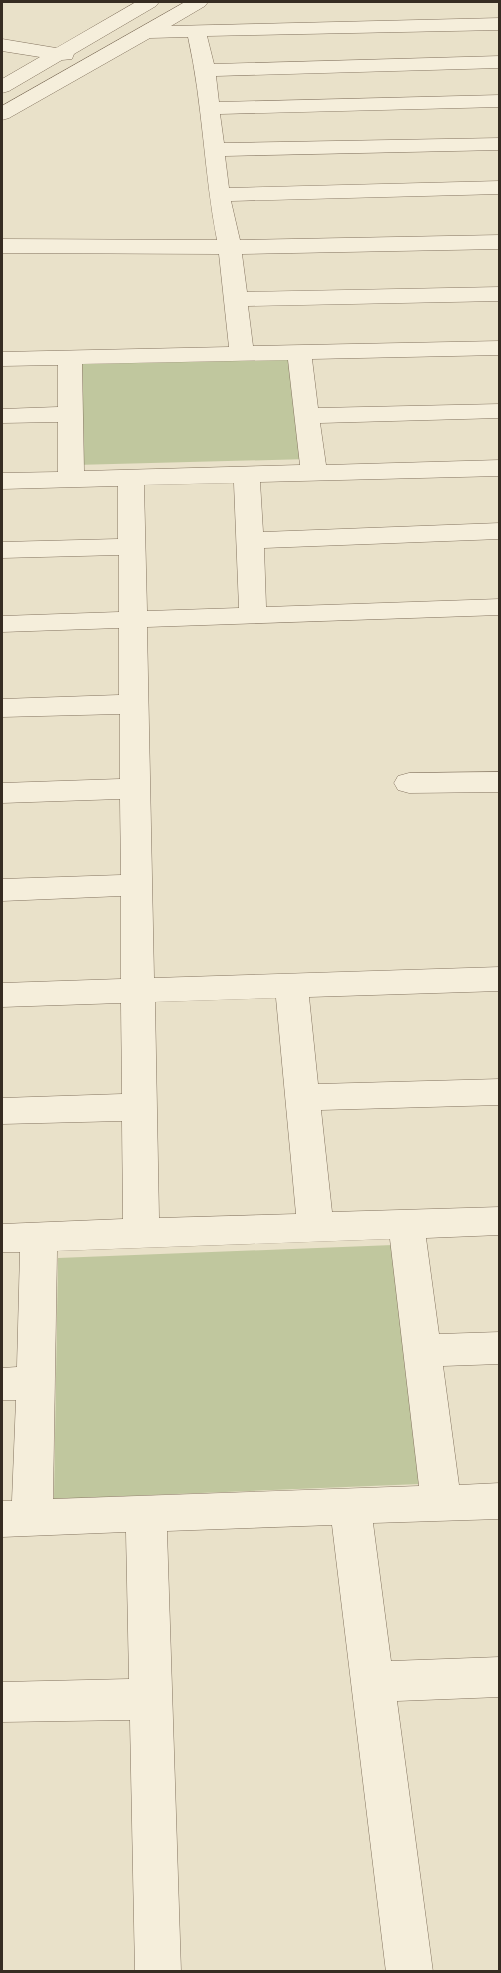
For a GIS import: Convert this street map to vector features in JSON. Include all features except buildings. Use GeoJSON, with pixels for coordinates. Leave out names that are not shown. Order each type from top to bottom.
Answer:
{"type":"FeatureCollection","features":[{"type":"Feature","properties":{"kind":"street"},"geometry":{"type":"LineString","coordinates":[[2,87],[149,2]]}},
{"type":"Feature","properties":{"kind":"street"},"geometry":{"type":"LineString","coordinates":[[2,114],[198,2]]}},
{"type":"Feature","properties":{"kind":"street"},"geometry":{"type":"LineString","coordinates":[[144,32],[500,24]]}},
{"type":"Feature","properties":{"kind":"street"},"geometry":{"type":"LineString","coordinates":[[196,31],[205,70],[219,195],[230,247],[242,354]]}},
{"type":"Feature","properties":{"kind":"street"},"geometry":{"type":"LineString","coordinates":[[2,45],[95,60]]}},
{"type":"Feature","properties":{"kind":"street"},"geometry":{"type":"LineString","coordinates":[[205,70],[500,62]]}},
{"type":"Feature","properties":{"kind":"street"},"geometry":{"type":"LineString","coordinates":[[209,108],[500,101]]}},
{"type":"Feature","properties":{"kind":"street"},"geometry":{"type":"LineString","coordinates":[[214,150],[500,144]]}},
{"type":"Feature","properties":{"kind":"street"},"geometry":{"type":"LineString","coordinates":[[219,195],[500,187]]}},
{"type":"Feature","properties":{"kind":"street"},"geometry":{"type":"LineString","coordinates":[[2,246],[230,247],[500,242]]}},
{"type":"Feature","properties":{"kind":"street"},"geometry":{"type":"LineString","coordinates":[[236,299],[500,294]]}},
{"type":"Feature","properties":{"kind":"street"},"geometry":{"type":"LineString","coordinates":[[2,359],[500,348]]}},
{"type":"Feature","properties":{"kind":"street"},"geometry":{"type":"LineString","coordinates":[[299,352],[314,473]]}},
{"type":"Feature","properties":{"kind":"street"},"geometry":{"type":"LineString","coordinates":[[70,357],[71,479]]}},
{"type":"Feature","properties":{"kind":"street"},"geometry":{"type":"LineString","coordinates":[[306,416],[500,411]]}},
{"type":"Feature","properties":{"kind":"street"},"geometry":{"type":"LineString","coordinates":[[2,416],[70,414]]}},
{"type":"Feature","properties":{"kind":"street"},"geometry":{"type":"LineString","coordinates":[[2,481],[500,468]]}},
{"type":"Feature","properties":{"kind":"street"},"geometry":{"type":"LineString","coordinates":[[247,474],[253,616]]}},
{"type":"Feature","properties":{"kind":"street"},"geometry":{"type":"LineString","coordinates":[[131,477],[141,1234]]}},
{"type":"Feature","properties":{"kind":"street"},"geometry":{"type":"LineString","coordinates":[[250,540],[500,531]]}},
{"type":"Feature","properties":{"kind":"street"},"geometry":{"type":"LineString","coordinates":[[2,550],[132,547]]}},
{"type":"Feature","properties":{"kind":"street"},"geometry":{"type":"LineString","coordinates":[[2,624],[500,607]]}},
{"type":"Feature","properties":{"kind":"street"},"geometry":{"type":"LineString","coordinates":[[2,708],[135,704]]}},
{"type":"Feature","properties":{"kind":"street"},"geometry":{"type":"LineString","coordinates":[[409,783],[500,782]]}},
{"type":"Feature","properties":{"kind":"street"},"geometry":{"type":"LineString","coordinates":[[2,793],[135,788]]}},
{"type":"Feature","properties":{"kind":"street"},"geometry":{"type":"LineString","coordinates":[[2,890],[136,885]]}},
{"type":"Feature","properties":{"kind":"street"},"geometry":{"type":"LineString","coordinates":[[2,995],[500,980]]}},
{"type":"Feature","properties":{"kind":"street"},"geometry":{"type":"LineString","coordinates":[[291,986],[315,1227]]}},
{"type":"Feature","properties":{"kind":"street"},"geometry":{"type":"LineString","coordinates":[[302,1098],[500,1092]]}},
{"type":"Feature","properties":{"kind":"street"},"geometry":{"type":"LineString","coordinates":[[2,1111],[139,1107]]}},
{"type":"Feature","properties":{"kind":"street"},"geometry":{"type":"LineString","coordinates":[[2,1238],[500,1221]]}},
{"type":"Feature","properties":{"kind":"street"},"geometry":{"type":"LineString","coordinates":[[406,1224],[441,1503]]}},
{"type":"Feature","properties":{"kind":"street"},"geometry":{"type":"LineString","coordinates":[[39,1237],[18,1383],[16,1519],[500,1501]]}},
{"type":"Feature","properties":{"kind":"street"},"geometry":{"type":"LineString","coordinates":[[422,1351],[500,1348]]}},
{"type":"Feature","properties":{"kind":"street"},"geometry":{"type":"LineString","coordinates":[[350,1506],[410,1971]]}},
{"type":"Feature","properties":{"kind":"street"},"geometry":{"type":"LineString","coordinates":[[146,1514],[158,1971]]}},
{"type":"Feature","properties":{"kind":"street"},"geometry":{"type":"LineString","coordinates":[[372,1682],[500,1677]]}},
{"type":"Feature","properties":{"kind":"street"},"geometry":{"type":"LineString","coordinates":[[2,1702],[150,1699]]}},
{"type":"Feature","properties":{"kind":"green space"},"geometry":{"type":"Polygon","coordinates":[[[297,359],[309,459],[75,465],[77,364],[297,359]]]}},
{"type":"Feature","properties":{"kind":"green space"},"geometry":{"type":"Polygon","coordinates":[[[393,1245],[420,1484],[54,1499],[58,1258],[393,1245]]]}}]}
